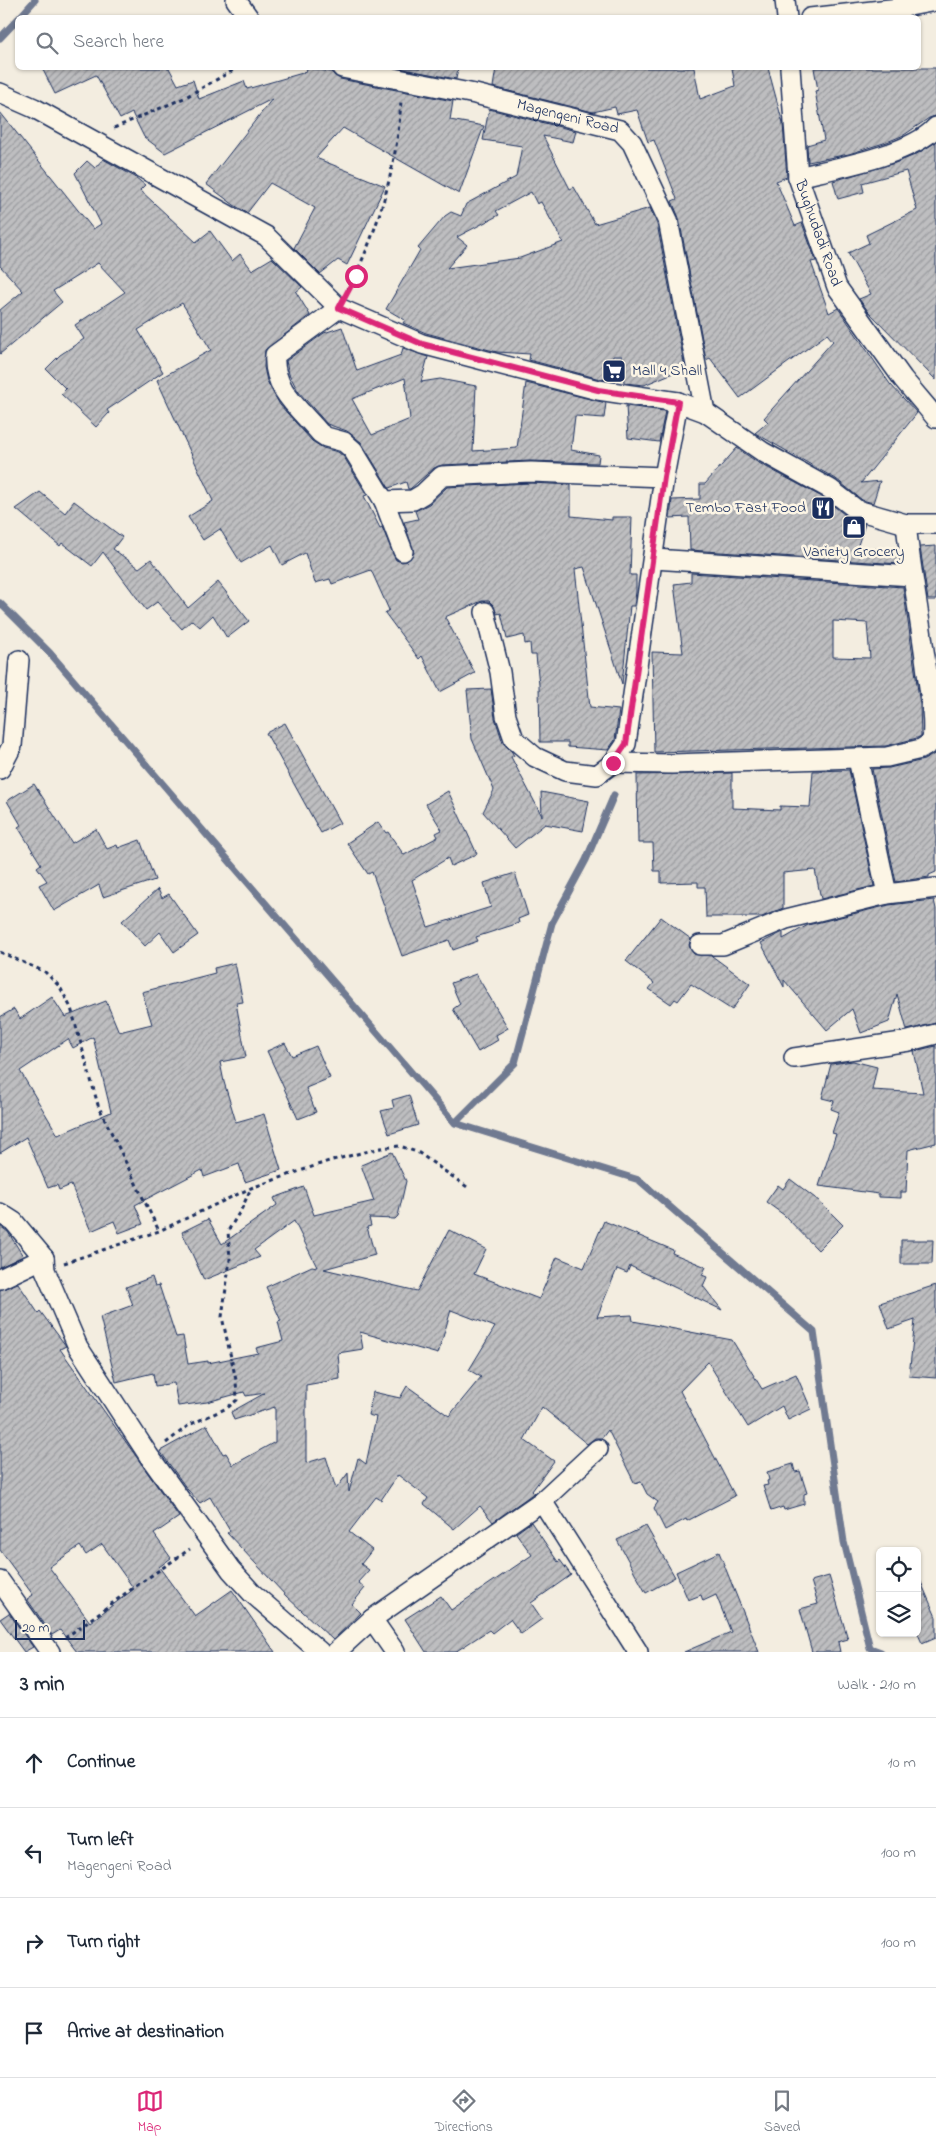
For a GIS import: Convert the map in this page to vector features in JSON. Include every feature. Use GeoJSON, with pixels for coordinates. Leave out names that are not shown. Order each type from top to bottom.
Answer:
{"type":"FeatureCollection","features":[{"type":"Feature","properties":{"kind":"street"},"geometry":{"type":"LineString","coordinates":[[236,0],[247,15]]}},
{"type":"Feature","properties":{"kind":"street"},"geometry":{"type":"LineString","coordinates":[[786,0],[787,15]]}},
{"type":"Feature","properties":{"kind":"street"},"geometry":{"type":"LineString","coordinates":[[837,15],[936,2]]}},
{"type":"Feature","properties":{"kind":"street","name":"Magengeni Road"},"geometry":{"type":"LineString","coordinates":[[353,70],[475,94],[620,130],[632,143],[668,220],[705,412]]}},
{"type":"Feature","properties":{"kind":"street","name":"Bughudadi Road"},"geometry":{"type":"LineString","coordinates":[[790,70],[798,177],[837,287],[903,379],[936,418]]}},
{"type":"Feature","properties":{"kind":"street"},"geometry":{"type":"LineString","coordinates":[[0,94],[34,108],[266,236],[339,308],[422,344],[598,390],[678,402],[705,412],[763,452],[830,489],[857,510],[906,524],[936,524]]}},
{"type":"Feature","properties":{"kind":"street"},"geometry":{"type":"LineString","coordinates":[[798,177],[864,161],[912,144],[936,127]]}},
{"type":"Feature","properties":{"kind":"street"},"geometry":{"type":"LineString","coordinates":[[339,308],[275,355],[274,369],[282,388],[320,433],[326,437],[344,442],[353,450],[384,501],[403,551]]}},
{"type":"Feature","properties":{"kind":"street"},"geometry":{"type":"LineString","coordinates":[[485,612],[500,672],[506,716],[514,739],[535,757],[565,770],[597,775],[613,763],[626,744],[654,559],[664,477],[678,402]]}},
{"type":"Feature","properties":{"kind":"street"},"geometry":{"type":"LineString","coordinates":[[384,501],[413,500],[423,494],[442,476],[531,472],[664,477]]}},
{"type":"Feature","properties":{"kind":"street"},"geometry":{"type":"LineString","coordinates":[[613,763],[672,764],[858,759],[907,754],[921,750],[932,742],[934,725],[930,648],[912,576],[906,524]]}},
{"type":"Feature","properties":{"kind":"street"},"geometry":{"type":"LineString","coordinates":[[654,559],[912,576]]}},
{"type":"Feature","properties":{"kind":"street"},"geometry":{"type":"LineString","coordinates":[[0,769],[12,746],[19,660]]}},
{"type":"Feature","properties":{"kind":"street"},"geometry":{"type":"LineString","coordinates":[[858,759],[888,894]]}},
{"type":"Feature","properties":{"kind":"street"},"geometry":{"type":"LineString","coordinates":[[700,945],[723,945],[786,919],[888,894],[936,888]]}},
{"type":"Feature","properties":{"kind":"street"},"geometry":{"type":"LineString","coordinates":[[794,1058],[909,1041],[936,1034]]}},
{"type":"Feature","properties":{"kind":"street"},"geometry":{"type":"LineString","coordinates":[[0,1213],[14,1222],[44,1264],[78,1347],[149,1456],[231,1570],[252,1593],[320,1652]]}},
{"type":"Feature","properties":{"kind":"street"},"geometry":{"type":"LineString","coordinates":[[0,1279],[44,1264]]}},
{"type":"Feature","properties":{"kind":"street"},"geometry":{"type":"LineString","coordinates":[[336,1652],[372,1619],[542,1501],[598,1449]]}},
{"type":"Feature","properties":{"kind":"street"},"geometry":{"type":"LineString","coordinates":[[542,1501],[638,1652]]}},
{"type":"Feature","properties":{"kind":"street"},"geometry":{"type":"LineString","coordinates":[[0,1581],[49,1651]]}},
{"type":"Feature","properties":{"kind":"street"},"geometry":{"type":"LineString","coordinates":[[372,1619],[396,1652]]}},
{"type":"Feature","properties":{"kind":"path"},"geometry":{"type":"LineString","coordinates":[[91,140],[128,121],[184,98],[233,70]]}},
{"type":"Feature","properties":{"kind":"path"},"geometry":{"type":"LineString","coordinates":[[339,308],[356,276],[374,231],[399,130],[402,79]]}},
{"type":"Feature","properties":{"kind":"path"},"geometry":{"type":"LineString","coordinates":[[0,952],[45,972],[60,987],[71,1008],[98,1105],[159,1231]]}},
{"type":"Feature","properties":{"kind":"path"},"geometry":{"type":"LineString","coordinates":[[44,1264],[159,1231],[251,1188],[329,1161],[381,1148],[400,1146],[419,1152],[470,1189]]}},
{"type":"Feature","properties":{"kind":"path"},"geometry":{"type":"LineString","coordinates":[[149,1456],[189,1425],[227,1408],[237,1400],[236,1380],[222,1317],[230,1259],[228,1231],[251,1188]]}},
{"type":"Feature","properties":{"kind":"path"},"geometry":{"type":"LineString","coordinates":[[49,1651],[168,1562],[208,1538]]}},
{"type":"Feature","properties":{"kind":"building"},"geometry":{"type":"Polygon","coordinates":[[[921,68],[936,68],[936,116],[929,118],[904,135],[887,142],[849,154],[808,162],[807,145],[824,140],[815,91],[818,90],[814,70],[921,70],[921,68]]]}},
{"type":"Feature","properties":{"kind":"building"},"geometry":{"type":"Polygon","coordinates":[[[43,70],[170,70],[178,85],[193,80],[199,99],[244,81],[247,89],[306,72],[306,70],[319,70],[331,72],[340,79],[453,101],[450,120],[484,126],[459,194],[343,128],[316,158],[385,186],[347,265],[338,260],[320,274],[294,248],[315,208],[270,183],[247,213],[206,184],[272,99],[165,153],[144,137],[132,113],[120,119],[96,75],[55,94],[43,70]]]}},
{"type":"Feature","properties":{"kind":"building"},"geometry":{"type":"Polygon","coordinates":[[[409,70],[458,70],[456,79],[409,70]]]}},
{"type":"Feature","properties":{"kind":"building"},"geometry":{"type":"Polygon","coordinates":[[[496,70],[694,70],[700,99],[735,86],[732,70],[769,70],[783,124],[787,177],[776,181],[795,226],[802,223],[816,261],[811,262],[829,313],[838,308],[890,384],[917,413],[861,483],[880,481],[873,503],[862,500],[836,479],[755,433],[768,422],[764,418],[833,341],[827,334],[740,398],[710,358],[706,360],[679,218],[672,201],[677,199],[654,140],[648,142],[637,110],[617,114],[615,107],[593,112],[493,87],[496,70]]]}},
{"type":"Feature","properties":{"kind":"building"},"geometry":{"type":"Polygon","coordinates":[[[489,109],[576,131],[573,142],[543,136],[570,189],[574,187],[595,224],[650,208],[657,224],[685,368],[644,385],[624,383],[622,356],[613,356],[609,380],[600,379],[529,360],[530,354],[497,352],[426,333],[403,323],[405,320],[386,309],[420,250],[418,248],[445,216],[451,212],[461,216],[466,204],[516,177],[522,146],[483,140],[489,109]],[[531,192],[496,211],[499,215],[457,237],[467,245],[447,268],[520,258],[563,242],[541,202],[537,204],[531,192]]]}},
{"type":"Feature","properties":{"kind":"building"},"geometry":{"type":"Polygon","coordinates":[[[0,112],[93,229],[101,224],[75,173],[87,161],[95,168],[103,159],[135,177],[145,185],[140,190],[196,242],[210,231],[232,261],[240,254],[252,270],[272,258],[302,287],[296,292],[310,315],[265,350],[264,367],[267,381],[280,405],[312,441],[323,448],[338,452],[344,457],[367,495],[364,496],[380,528],[382,527],[396,560],[407,561],[414,553],[404,522],[418,519],[415,511],[429,504],[447,487],[531,483],[571,485],[571,516],[612,520],[612,517],[632,517],[630,575],[636,575],[636,592],[634,606],[630,606],[622,684],[584,567],[575,569],[590,707],[619,710],[615,740],[608,750],[568,747],[568,742],[540,742],[539,685],[536,655],[531,655],[530,643],[525,644],[524,635],[507,639],[501,613],[497,614],[489,601],[482,601],[445,617],[475,673],[440,692],[422,656],[419,659],[385,613],[389,610],[371,570],[332,584],[330,579],[315,583],[305,553],[282,565],[272,545],[241,563],[220,529],[203,540],[188,517],[213,501],[157,380],[211,350],[182,303],[138,330],[163,372],[107,410],[109,413],[96,427],[61,394],[66,389],[46,369],[60,355],[84,339],[75,325],[125,292],[98,263],[53,291],[62,302],[0,354],[0,310],[23,291],[0,266],[0,112]]]}},
{"type":"Feature","properties":{"kind":"building"},"geometry":{"type":"Polygon","coordinates":[[[936,142],[936,380],[868,311],[859,299],[871,294],[848,253],[869,243],[866,235],[917,210],[906,171],[862,183],[864,192],[838,199],[833,181],[895,163],[915,155],[936,142]]]}},
{"type":"Feature","properties":{"kind":"building"},"geometry":{"type":"Polygon","coordinates":[[[342,327],[357,371],[401,355],[403,348],[428,357],[421,382],[440,379],[476,386],[473,451],[517,448],[526,383],[606,403],[604,418],[575,416],[571,450],[599,455],[598,463],[530,461],[442,465],[434,468],[410,489],[408,489],[406,482],[389,488],[361,442],[347,431],[327,424],[298,391],[289,374],[286,361],[324,333],[342,327]],[[405,378],[352,399],[372,435],[410,419],[405,378]]]}},
{"type":"Feature","properties":{"kind":"building"},"geometry":{"type":"Polygon","coordinates":[[[626,406],[665,411],[659,442],[628,438],[626,406]]]}},
{"type":"Feature","properties":{"kind":"building"},"geometry":{"type":"Polygon","coordinates":[[[737,448],[757,462],[824,498],[850,519],[865,524],[857,548],[898,549],[900,564],[690,550],[689,517],[670,518],[672,500],[700,499],[700,484],[705,484],[737,448]]]}},
{"type":"Feature","properties":{"kind":"building"},"geometry":{"type":"Polygon","coordinates":[[[40,492],[65,513],[74,501],[122,537],[113,549],[139,568],[151,559],[188,608],[218,582],[249,621],[227,638],[213,615],[200,627],[192,620],[182,629],[157,602],[146,610],[103,552],[92,566],[62,543],[60,546],[16,509],[40,492]]]}},
{"type":"Feature","properties":{"kind":"building"},"geometry":{"type":"Polygon","coordinates":[[[936,546],[936,600],[928,600],[920,547],[936,546]]]}},
{"type":"Feature","properties":{"kind":"building"},"geometry":{"type":"Polygon","coordinates":[[[691,573],[903,587],[920,705],[921,736],[886,746],[654,752],[652,652],[683,653],[674,584],[691,582],[691,573]],[[833,621],[833,657],[870,658],[867,623],[833,621]]]}},
{"type":"Feature","properties":{"kind":"building"},"geometry":{"type":"Polygon","coordinates":[[[491,689],[495,718],[503,743],[512,752],[514,756],[511,757],[542,816],[541,792],[589,801],[583,831],[545,824],[515,848],[483,812],[494,790],[472,739],[467,690],[491,689]]]}},
{"type":"Feature","properties":{"kind":"building"},"geometry":{"type":"Polygon","coordinates":[[[285,723],[340,823],[321,833],[266,733],[285,723]]]}},
{"type":"Feature","properties":{"kind":"building"},"geometry":{"type":"Polygon","coordinates":[[[936,753],[936,872],[929,875],[929,877],[896,882],[872,769],[889,768],[924,760],[936,753]]]}},
{"type":"Feature","properties":{"kind":"building"},"geometry":{"type":"Polygon","coordinates":[[[849,770],[874,886],[821,899],[815,870],[783,873],[783,908],[762,917],[706,917],[705,887],[698,887],[698,882],[661,883],[661,871],[654,871],[653,843],[638,843],[637,775],[732,773],[732,808],[780,810],[780,806],[810,807],[813,771],[849,770]]]}},
{"type":"Feature","properties":{"kind":"building"},"geometry":{"type":"Polygon","coordinates":[[[34,784],[72,843],[96,829],[107,849],[117,845],[118,848],[140,840],[155,880],[103,897],[99,885],[54,911],[39,885],[47,881],[37,867],[41,864],[18,827],[21,825],[7,801],[34,784]]]}},
{"type":"Feature","properties":{"kind":"building"},"geometry":{"type":"Polygon","coordinates":[[[448,791],[477,854],[451,866],[448,858],[412,880],[428,927],[491,907],[484,883],[515,873],[528,915],[518,919],[519,923],[476,937],[478,941],[453,950],[449,940],[402,956],[372,872],[368,874],[347,843],[378,822],[386,833],[388,832],[404,855],[438,837],[436,833],[442,830],[426,804],[448,791]]]}},
{"type":"Feature","properties":{"kind":"building"},"geometry":{"type":"Polygon","coordinates":[[[158,889],[162,898],[169,894],[198,935],[174,952],[160,932],[145,946],[122,921],[158,889]]]}},
{"type":"Feature","properties":{"kind":"building"},"geometry":{"type":"Polygon","coordinates":[[[934,900],[936,909],[936,1023],[907,1030],[897,994],[889,1022],[861,1033],[852,1009],[827,1030],[784,980],[784,987],[761,943],[783,932],[783,939],[808,925],[889,905],[934,900]]]}},
{"type":"Feature","properties":{"kind":"building"},"geometry":{"type":"Polygon","coordinates":[[[661,917],[691,939],[689,945],[694,954],[712,956],[750,984],[732,1010],[691,984],[678,1001],[675,999],[671,1004],[649,989],[654,983],[626,961],[661,917]]]}},
{"type":"Feature","properties":{"kind":"building"},"geometry":{"type":"Polygon","coordinates":[[[235,963],[243,1002],[236,1003],[246,1057],[220,1062],[236,1122],[264,1114],[281,1170],[245,1182],[239,1164],[204,1177],[202,1170],[135,1205],[143,1224],[119,1233],[114,1221],[91,1231],[71,1185],[59,1190],[57,1185],[48,1188],[26,1137],[0,1153],[0,1017],[14,1009],[20,1019],[52,997],[65,1017],[106,1001],[119,1032],[152,1024],[142,992],[215,973],[214,968],[235,963]],[[93,1037],[73,1048],[68,1039],[20,1071],[58,1135],[111,1112],[93,1037]]]}},
{"type":"Feature","properties":{"kind":"building"},"geometry":{"type":"Polygon","coordinates":[[[476,974],[508,1028],[496,1035],[498,1040],[478,1052],[453,1009],[460,1004],[451,983],[476,974]]]}},
{"type":"Feature","properties":{"kind":"building"},"geometry":{"type":"Polygon","coordinates":[[[285,1043],[292,1056],[316,1046],[330,1078],[306,1088],[316,1112],[298,1119],[267,1051],[285,1043]]]}},
{"type":"Feature","properties":{"kind":"building"},"geometry":{"type":"Polygon","coordinates":[[[936,1046],[936,1143],[908,1150],[906,1192],[901,1192],[901,1198],[879,1197],[879,1194],[819,1186],[836,1134],[832,1133],[839,1112],[831,1109],[834,1101],[822,1098],[831,1064],[853,1061],[877,1067],[872,1090],[923,1093],[914,1051],[936,1046]]]}},
{"type":"Feature","properties":{"kind":"building"},"geometry":{"type":"Polygon","coordinates":[[[409,1095],[418,1125],[389,1134],[381,1111],[394,1108],[392,1100],[409,1095]]]}},
{"type":"Feature","properties":{"kind":"building"},"geometry":{"type":"Polygon","coordinates":[[[392,1152],[406,1181],[398,1216],[395,1219],[369,1218],[371,1226],[367,1227],[375,1255],[324,1269],[417,1291],[449,1230],[486,1249],[474,1274],[539,1299],[557,1257],[584,1268],[604,1221],[673,1250],[672,1253],[706,1267],[702,1275],[707,1277],[703,1286],[722,1310],[630,1266],[627,1273],[617,1269],[597,1317],[632,1315],[633,1321],[732,1340],[762,1389],[796,1374],[811,1409],[788,1420],[782,1406],[748,1427],[708,1362],[680,1391],[735,1496],[687,1521],[686,1519],[665,1530],[654,1508],[658,1502],[647,1494],[641,1482],[635,1484],[608,1430],[602,1438],[595,1438],[587,1444],[542,1407],[524,1440],[554,1461],[532,1491],[534,1493],[493,1522],[480,1506],[454,1529],[424,1504],[428,1498],[398,1475],[381,1500],[376,1497],[349,1532],[372,1550],[361,1564],[369,1570],[358,1582],[365,1588],[352,1604],[361,1613],[333,1640],[286,1596],[227,1533],[230,1531],[210,1497],[200,1503],[187,1489],[160,1451],[207,1425],[223,1454],[226,1453],[233,1465],[275,1442],[275,1407],[234,1420],[231,1412],[265,1393],[246,1396],[244,1392],[207,1402],[178,1406],[174,1383],[155,1386],[153,1373],[116,1382],[100,1317],[133,1305],[126,1287],[152,1277],[155,1286],[159,1285],[176,1337],[183,1336],[188,1364],[208,1361],[208,1363],[258,1353],[256,1348],[283,1341],[278,1322],[281,1321],[266,1287],[312,1266],[317,1267],[294,1221],[254,1250],[260,1257],[204,1280],[182,1232],[208,1219],[222,1244],[277,1205],[274,1198],[304,1187],[314,1215],[374,1201],[361,1165],[392,1152]],[[451,1310],[438,1354],[360,1332],[363,1349],[338,1353],[340,1379],[306,1385],[306,1463],[326,1457],[336,1489],[348,1473],[349,1492],[358,1458],[366,1464],[376,1417],[368,1415],[373,1392],[400,1398],[407,1386],[449,1416],[481,1377],[469,1370],[495,1327],[451,1310]]]}},
{"type":"Feature","properties":{"kind":"building"},"geometry":{"type":"Polygon","coordinates":[[[790,1179],[819,1201],[843,1225],[818,1250],[784,1215],[766,1202],[778,1185],[783,1189],[790,1179]]]}},
{"type":"Feature","properties":{"kind":"building"},"geometry":{"type":"Polygon","coordinates":[[[0,1226],[8,1232],[23,1256],[0,1267],[0,1226]]]}},
{"type":"Feature","properties":{"kind":"building"},"geometry":{"type":"Polygon","coordinates":[[[901,1240],[933,1240],[932,1264],[901,1264],[901,1240]]]}},
{"type":"Feature","properties":{"kind":"building"},"geometry":{"type":"Polygon","coordinates":[[[18,1283],[38,1313],[40,1311],[66,1346],[60,1349],[179,1517],[154,1534],[171,1558],[159,1567],[195,1616],[232,1590],[275,1652],[77,1652],[60,1630],[52,1635],[27,1599],[33,1595],[0,1550],[0,1290],[18,1283]],[[102,1544],[86,1555],[80,1546],[49,1567],[90,1622],[134,1589],[102,1544]]]}},
{"type":"Feature","properties":{"kind":"building"},"geometry":{"type":"Polygon","coordinates":[[[936,1285],[936,1378],[909,1376],[915,1320],[889,1329],[880,1303],[936,1285]]]}},
{"type":"Feature","properties":{"kind":"building"},"geometry":{"type":"Polygon","coordinates":[[[793,1464],[795,1472],[800,1471],[807,1493],[804,1494],[804,1504],[784,1510],[783,1507],[771,1511],[763,1486],[768,1485],[767,1472],[793,1464]]]}},
{"type":"Feature","properties":{"kind":"building"},"geometry":{"type":"Polygon","coordinates":[[[531,1522],[558,1562],[560,1560],[571,1575],[531,1603],[542,1619],[521,1634],[510,1619],[492,1633],[489,1630],[455,1652],[426,1652],[405,1619],[441,1596],[451,1610],[532,1555],[516,1533],[531,1522]]]}},
{"type":"Feature","properties":{"kind":"building"},"geometry":{"type":"Polygon","coordinates":[[[646,1526],[675,1577],[646,1593],[617,1540],[646,1526]]]}},
{"type":"Feature","properties":{"kind":"building"},"geometry":{"type":"Polygon","coordinates":[[[719,1552],[759,1652],[684,1652],[731,1632],[716,1595],[703,1601],[701,1595],[688,1600],[676,1572],[719,1552]]]}},
{"type":"Feature","properties":{"kind":"building"},"geometry":{"type":"Polygon","coordinates":[[[829,1576],[848,1639],[838,1642],[840,1652],[812,1652],[800,1609],[818,1604],[811,1581],[829,1576]]]}},
{"type":"Feature","properties":{"kind":"building"},"geometry":{"type":"Polygon","coordinates":[[[921,1582],[936,1617],[936,1637],[922,1643],[919,1637],[921,1637],[921,1582]]]}},
{"type":"Feature","properties":{"kind":"building"},"geometry":{"type":"Polygon","coordinates":[[[9,1613],[33,1647],[24,1652],[0,1619],[9,1613]]]}},
{"type":"Feature","properties":{"kind":"waterway"},"geometry":{"type":"LineString","coordinates":[[22,15],[35,0]]}},
{"type":"Feature","properties":{"kind":"waterway"},"geometry":{"type":"LineString","coordinates":[[0,38],[15,22]]}},
{"type":"Feature","properties":{"kind":"waterway"},"geometry":{"type":"LineString","coordinates":[[0,603],[50,653],[455,1123],[639,1180],[814,1332],[844,1542],[870,1648],[881,1652]]}},
{"type":"Feature","properties":{"kind":"waterway"},"geometry":{"type":"LineString","coordinates":[[455,1123],[515,1063],[552,923],[586,860],[614,795]]}},
{"type":"Feature","properties":{"kind":"place","name":"Mall 4 Shall"},"geometry":{"type":"Point","coordinates":[614,371]}},
{"type":"Feature","properties":{"kind":"place","name":"Tembo Fast Food"},"geometry":{"type":"Point","coordinates":[823,508]}},
{"type":"Feature","properties":{"kind":"place","name":"Variety Grocery"},"geometry":{"type":"Point","coordinates":[854,527]}},
{"type":"Feature","properties":{"kind":"route"},"geometry":{"type":"LineString","coordinates":[[356,276],[339,308],[422,344],[598,390],[678,402],[664,477],[654,559],[626,744],[613,763]]}}]}
